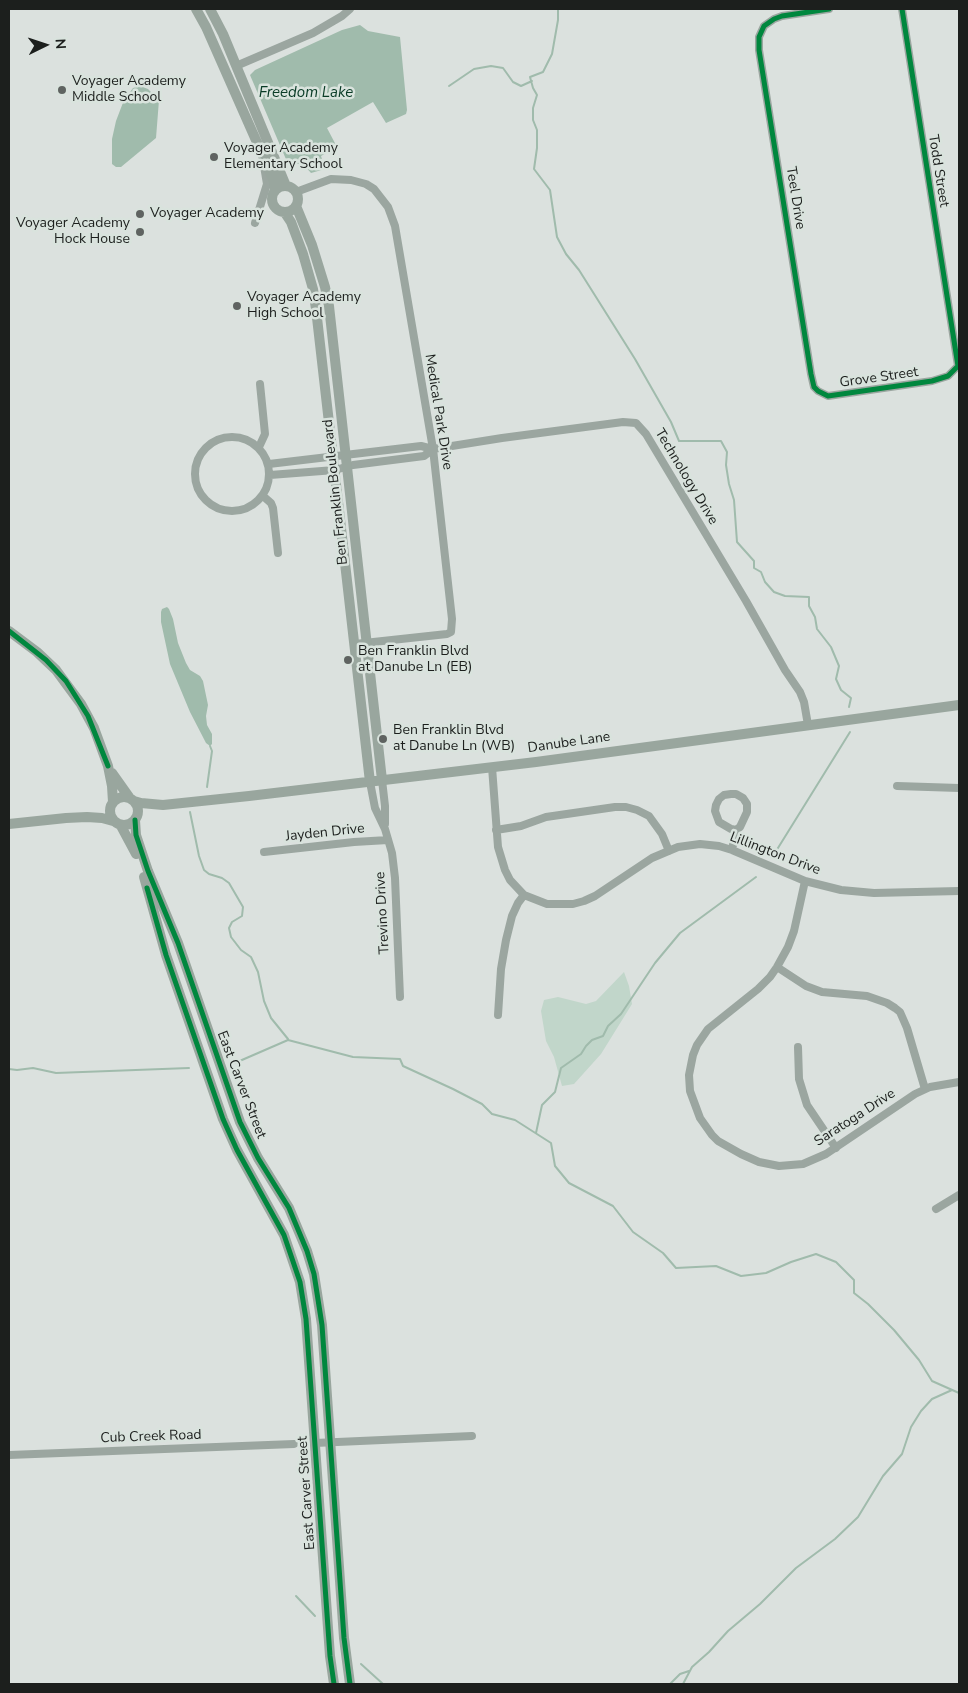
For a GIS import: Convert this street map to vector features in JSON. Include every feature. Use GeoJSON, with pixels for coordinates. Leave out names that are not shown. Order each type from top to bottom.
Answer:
{"type":"FeatureCollection","features":[{"type":"Feature","properties":{"kind":"street"},"geometry":{"type":"LineString","coordinates":[[196,9],[206,27],[274,181],[275,191],[272,199],[274,207],[285,213],[292,211],[298,199],[296,192],[286,186],[280,187],[275,191]]}},
{"type":"Feature","properties":{"kind":"street"},"geometry":{"type":"LineString","coordinates":[[210,9],[223,34],[286,186]]}},
{"type":"Feature","properties":{"kind":"street"},"geometry":{"type":"LineString","coordinates":[[236,66],[313,33],[342,16],[350,9]]}},
{"type":"Feature","properties":{"kind":"street","name":"Teel Drive"},"geometry":{"type":"LineString","coordinates":[[811,374],[759,50],[759,37],[764,26],[769,21],[782,16],[829,9]]}},
{"type":"Feature","properties":{"kind":"street","name":"Todd Street"},"geometry":{"type":"LineString","coordinates":[[902,9],[958,366]]}},
{"type":"Feature","properties":{"kind":"street"},"geometry":{"type":"LineString","coordinates":[[255,223],[267,184],[262,157]]}},
{"type":"Feature","properties":{"kind":"street","name":"Medical Park Drive"},"geometry":{"type":"LineString","coordinates":[[296,192],[331,179],[351,180],[366,184],[374,189],[388,207],[395,226],[433,449],[452,619],[451,632],[354,644]]}},
{"type":"Feature","properties":{"kind":"street","name":"Ben Franklin Boulevard"},"geometry":{"type":"LineString","coordinates":[[296,206],[312,245],[325,287],[333,335],[382,780]]}},
{"type":"Feature","properties":{"kind":"street","name":"Ben Franklin Boulevard"},"geometry":{"type":"LineString","coordinates":[[285,213],[292,222],[313,289],[322,350],[370,782]]}},
{"type":"Feature","properties":{"kind":"street","name":"Grove Street"},"geometry":{"type":"LineString","coordinates":[[811,374],[814,387],[828,396],[932,381],[948,376],[958,366]]}},
{"type":"Feature","properties":{"kind":"street"},"geometry":{"type":"LineString","coordinates":[[259,447],[265,434],[260,384]]}},
{"type":"Feature","properties":{"kind":"street","name":"Technology Drive"},"geometry":{"type":"LineString","coordinates":[[269,464],[421,446],[433,449],[622,422],[636,423],[640,426],[741,593],[785,670],[800,692],[804,702],[808,725]]}},
{"type":"Feature","properties":{"kind":"street"},"geometry":{"type":"LineString","coordinates":[[236,436],[252,442],[259,447],[269,464],[270,475],[263,496],[250,507],[233,511],[224,510],[208,503],[196,481],[195,472],[200,455],[211,442],[219,438],[236,436]]}},
{"type":"Feature","properties":{"kind":"street","name":"Technology Drive"},"geometry":{"type":"LineString","coordinates":[[270,475],[334,470],[354,465],[424,456],[433,449]]}},
{"type":"Feature","properties":{"kind":"street"},"geometry":{"type":"LineString","coordinates":[[263,496],[271,503],[273,508],[278,553]]}},
{"type":"Feature","properties":{"kind":"street"},"geometry":{"type":"LineString","coordinates":[[9,631],[46,660],[66,681],[88,716],[108,766],[112,786],[110,813],[117,823]]}},
{"type":"Feature","properties":{"kind":"street","name":"Danube Lane"},"geometry":{"type":"LineString","coordinates":[[136,819],[160,809],[182,804],[492,767],[959,705]]}},
{"type":"Feature","properties":{"kind":"street"},"geometry":{"type":"LineString","coordinates":[[9,824],[97,817],[129,825],[136,819],[138,808],[108,766]]}},
{"type":"Feature","properties":{"kind":"street"},"geometry":{"type":"LineString","coordinates":[[492,767],[496,830],[501,860],[510,880],[524,895],[512,916],[506,940],[501,969],[498,1015]]}},
{"type":"Feature","properties":{"kind":"street","name":"Trevino Drive"},"geometry":{"type":"LineString","coordinates":[[382,780],[385,829]]}},
{"type":"Feature","properties":{"kind":"street","name":"Trevino Drive"},"geometry":{"type":"LineString","coordinates":[[370,782],[376,808],[392,853],[395,878],[400,997]]}},
{"type":"Feature","properties":{"kind":"street"},"geometry":{"type":"LineString","coordinates":[[897,786],[959,788]]}},
{"type":"Feature","properties":{"kind":"street"},"geometry":{"type":"LineString","coordinates":[[732,850],[736,830],[740,827],[747,812],[747,804],[743,798],[736,794],[731,794],[719,799],[715,811],[719,822],[736,830]]}},
{"type":"Feature","properties":{"kind":"street"},"geometry":{"type":"LineString","coordinates":[[66,818],[96,811],[120,797],[132,799]]}},
{"type":"Feature","properties":{"kind":"street","name":"Danube Lane"},"geometry":{"type":"LineString","coordinates":[[132,799],[150,804],[182,804]]}},
{"type":"Feature","properties":{"kind":"street"},"geometry":{"type":"LineString","coordinates":[[496,830],[521,826],[546,817],[626,807],[649,816],[662,834],[669,851]]}},
{"type":"Feature","properties":{"kind":"street","name":"East Carver Street"},"geometry":{"type":"LineString","coordinates":[[136,819],[135,831],[142,855],[178,943],[240,1122],[252,1147],[288,1208],[307,1251],[314,1274],[320,1306],[344,1638],[350,1684]]}},
{"type":"Feature","properties":{"kind":"street","name":"East Carver Street"},"geometry":{"type":"LineString","coordinates":[[117,823],[133,846],[166,955],[227,1130],[277,1221],[293,1258],[300,1282],[305,1312],[330,1656],[334,1684]]}},
{"type":"Feature","properties":{"kind":"street","name":"Jayden Drive"},"geometry":{"type":"LineString","coordinates":[[264,852],[388,840]]}},
{"type":"Feature","properties":{"kind":"street","name":"Lillington Drive"},"geometry":{"type":"LineString","coordinates":[[524,895],[554,904],[573,904],[584,901],[595,896],[652,858],[688,845],[700,844],[719,846],[732,850],[805,881],[841,890],[866,893],[959,891]]}},
{"type":"Feature","properties":{"kind":"street","name":"Saratoga Drive"},"geometry":{"type":"LineString","coordinates":[[805,881],[794,931],[777,967],[758,989],[708,1029],[701,1038],[693,1055],[689,1083],[694,1104],[700,1118],[718,1141],[741,1154],[759,1162],[779,1166],[803,1164],[836,1148],[898,1105],[925,1089],[941,1084],[959,1082]]}},
{"type":"Feature","properties":{"kind":"street"},"geometry":{"type":"LineString","coordinates":[[777,967],[806,986],[822,992],[867,996],[900,1012],[907,1028],[925,1089]]}},
{"type":"Feature","properties":{"kind":"street"},"geometry":{"type":"LineString","coordinates":[[798,1047],[799,1080],[807,1105],[836,1148]]}},
{"type":"Feature","properties":{"kind":"street"},"geometry":{"type":"LineString","coordinates":[[936,1209],[959,1195]]}},
{"type":"Feature","properties":{"kind":"street"},"geometry":{"type":"LineString","coordinates":[[315,1443],[472,1436]]}},
{"type":"Feature","properties":{"kind":"street","name":"Cub Creek Road"},"geometry":{"type":"LineString","coordinates":[[9,1455],[294,1444]]}},
{"type":"Feature","properties":{"kind":"shaded area"},"geometry":{"type":"Polygon","coordinates":[[[624,972],[632,1004],[601,1054],[574,1084],[562,1086],[554,1057],[546,1041],[541,1011],[544,1000],[558,997],[586,1004],[596,1001],[624,972]]]}},
{"type":"Feature","properties":{"kind":"water","name":"Freedom Lake"},"geometry":{"type":"Polygon","coordinates":[[[360,25],[368,31],[400,37],[406,114],[386,123],[373,102],[327,128],[337,147],[321,156],[325,169],[311,173],[303,164],[288,164],[250,75],[255,70],[342,30],[360,25]]]}},
{"type":"Feature","properties":{"kind":"water"},"geometry":{"type":"Polygon","coordinates":[[[140,86],[148,89],[159,100],[156,138],[121,167],[116,167],[112,164],[112,139],[116,121],[124,100],[133,88],[140,86]]]}},
{"type":"Feature","properties":{"kind":"water"},"geometry":{"type":"Polygon","coordinates":[[[167,607],[173,619],[178,643],[186,663],[190,670],[200,676],[203,681],[208,705],[207,725],[212,734],[212,744],[210,746],[206,743],[190,712],[170,664],[161,622],[162,609],[167,607]]]}},
{"type":"Feature","properties":{"kind":"waterway"},"geometry":{"type":"LineString","coordinates":[[558,9],[552,54],[543,72],[530,77],[537,95],[533,108],[533,120],[537,130],[534,169],[550,190],[557,237],[566,254],[579,270],[635,359],[671,422],[679,441],[721,441],[727,452],[726,465],[734,500],[737,542],[754,561],[754,568],[761,572],[765,582],[774,592],[785,596],[809,597],[809,606],[815,617],[817,629],[831,647],[839,666],[836,679],[841,690],[851,698],[849,707]]}},
{"type":"Feature","properties":{"kind":"waterway"},"geometry":{"type":"LineString","coordinates":[[449,86],[474,69],[491,66],[503,68],[513,82],[521,86],[532,81]]}},
{"type":"Feature","properties":{"kind":"waterway"},"geometry":{"type":"LineString","coordinates":[[773,856],[850,732]]}},
{"type":"Feature","properties":{"kind":"waterway"},"geometry":{"type":"LineString","coordinates":[[207,787],[212,751],[210,746]]}},
{"type":"Feature","properties":{"kind":"waterway"},"geometry":{"type":"LineString","coordinates":[[190,812],[199,856],[204,870],[229,883],[243,907],[242,916],[232,922],[229,928],[231,937],[241,950],[251,957],[258,972],[264,1001],[271,1018],[288,1039]]}},
{"type":"Feature","properties":{"kind":"waterway"},"geometry":{"type":"LineString","coordinates":[[536,1133],[542,1105],[555,1092],[561,1068],[581,1054],[592,1040],[603,1036],[608,1026],[621,1014],[655,963],[680,933],[756,877]]}},
{"type":"Feature","properties":{"kind":"waterway"},"geometry":{"type":"LineString","coordinates":[[235,1063],[288,1040],[353,1057],[400,1059],[403,1066],[482,1104],[492,1114],[515,1120],[551,1143],[555,1166],[569,1183],[613,1206],[633,1232],[663,1253],[676,1268],[716,1266],[741,1276],[766,1273],[816,1254],[836,1262],[854,1280],[854,1293],[894,1330],[919,1360],[932,1381],[959,1393]]}},
{"type":"Feature","properties":{"kind":"waterway"},"geometry":{"type":"LineString","coordinates":[[9,1069],[33,1068],[56,1073],[189,1068]]}},
{"type":"Feature","properties":{"kind":"waterway"},"geometry":{"type":"LineString","coordinates":[[683,1684],[692,1667],[728,1631],[760,1604],[796,1568],[835,1539],[858,1517],[883,1476],[902,1454],[911,1427],[921,1411],[932,1399],[952,1390]]}},
{"type":"Feature","properties":{"kind":"waterway"},"geometry":{"type":"LineString","coordinates":[[296,1596],[315,1616]]}},
{"type":"Feature","properties":{"kind":"waterway"},"geometry":{"type":"LineString","coordinates":[[361,1664],[383,1684]]}},
{"type":"Feature","properties":{"kind":"waterway"},"geometry":{"type":"LineString","coordinates":[[670,1684],[680,1674],[689,1671]]}},
{"type":"Feature","properties":{"kind":"cycle path"},"geometry":{"type":"LineString","coordinates":[[829,9],[782,16],[774,19],[764,26],[759,37],[759,50],[811,374],[814,387],[828,396],[932,381],[948,376],[958,366],[902,9]]}},
{"type":"Feature","properties":{"kind":"cycle path"},"geometry":{"type":"LineString","coordinates":[[9,631],[46,660],[66,681],[88,716],[108,766]]}},
{"type":"Feature","properties":{"kind":"cycle path"},"geometry":{"type":"LineString","coordinates":[[135,820],[136,835],[148,871],[178,943],[240,1122],[258,1158],[289,1208],[307,1251],[314,1274],[322,1325],[344,1638],[350,1684]]}},
{"type":"Feature","properties":{"kind":"cycle path"},"geometry":{"type":"LineString","coordinates":[[147,888],[166,955],[223,1119],[237,1150],[284,1235],[300,1282],[306,1319],[330,1656],[334,1684]]}},
{"type":"Feature","properties":{"kind":"place","name":"Voyager Academy Middle School"},"geometry":{"type":"Point","coordinates":[62,90]}},
{"type":"Feature","properties":{"kind":"place","name":"Voyager Academy Elementary School"},"geometry":{"type":"Point","coordinates":[214,157]}},
{"type":"Feature","properties":{"kind":"place","name":"Voyager Academy"},"geometry":{"type":"Point","coordinates":[140,214]}},
{"type":"Feature","properties":{"kind":"place","name":"Voyager Academy Hock House"},"geometry":{"type":"Point","coordinates":[140,232]}},
{"type":"Feature","properties":{"kind":"place","name":"Voyager Academy High School"},"geometry":{"type":"Point","coordinates":[237,306]}},
{"type":"Feature","properties":{"kind":"place","name":"Ben Franklin Blvd at Danube Ln (EB)"},"geometry":{"type":"Point","coordinates":[348,660]}},
{"type":"Feature","properties":{"kind":"place","name":"Ben Franklin Blvd at Danube Ln (WB)"},"geometry":{"type":"Point","coordinates":[383,739]}}]}
